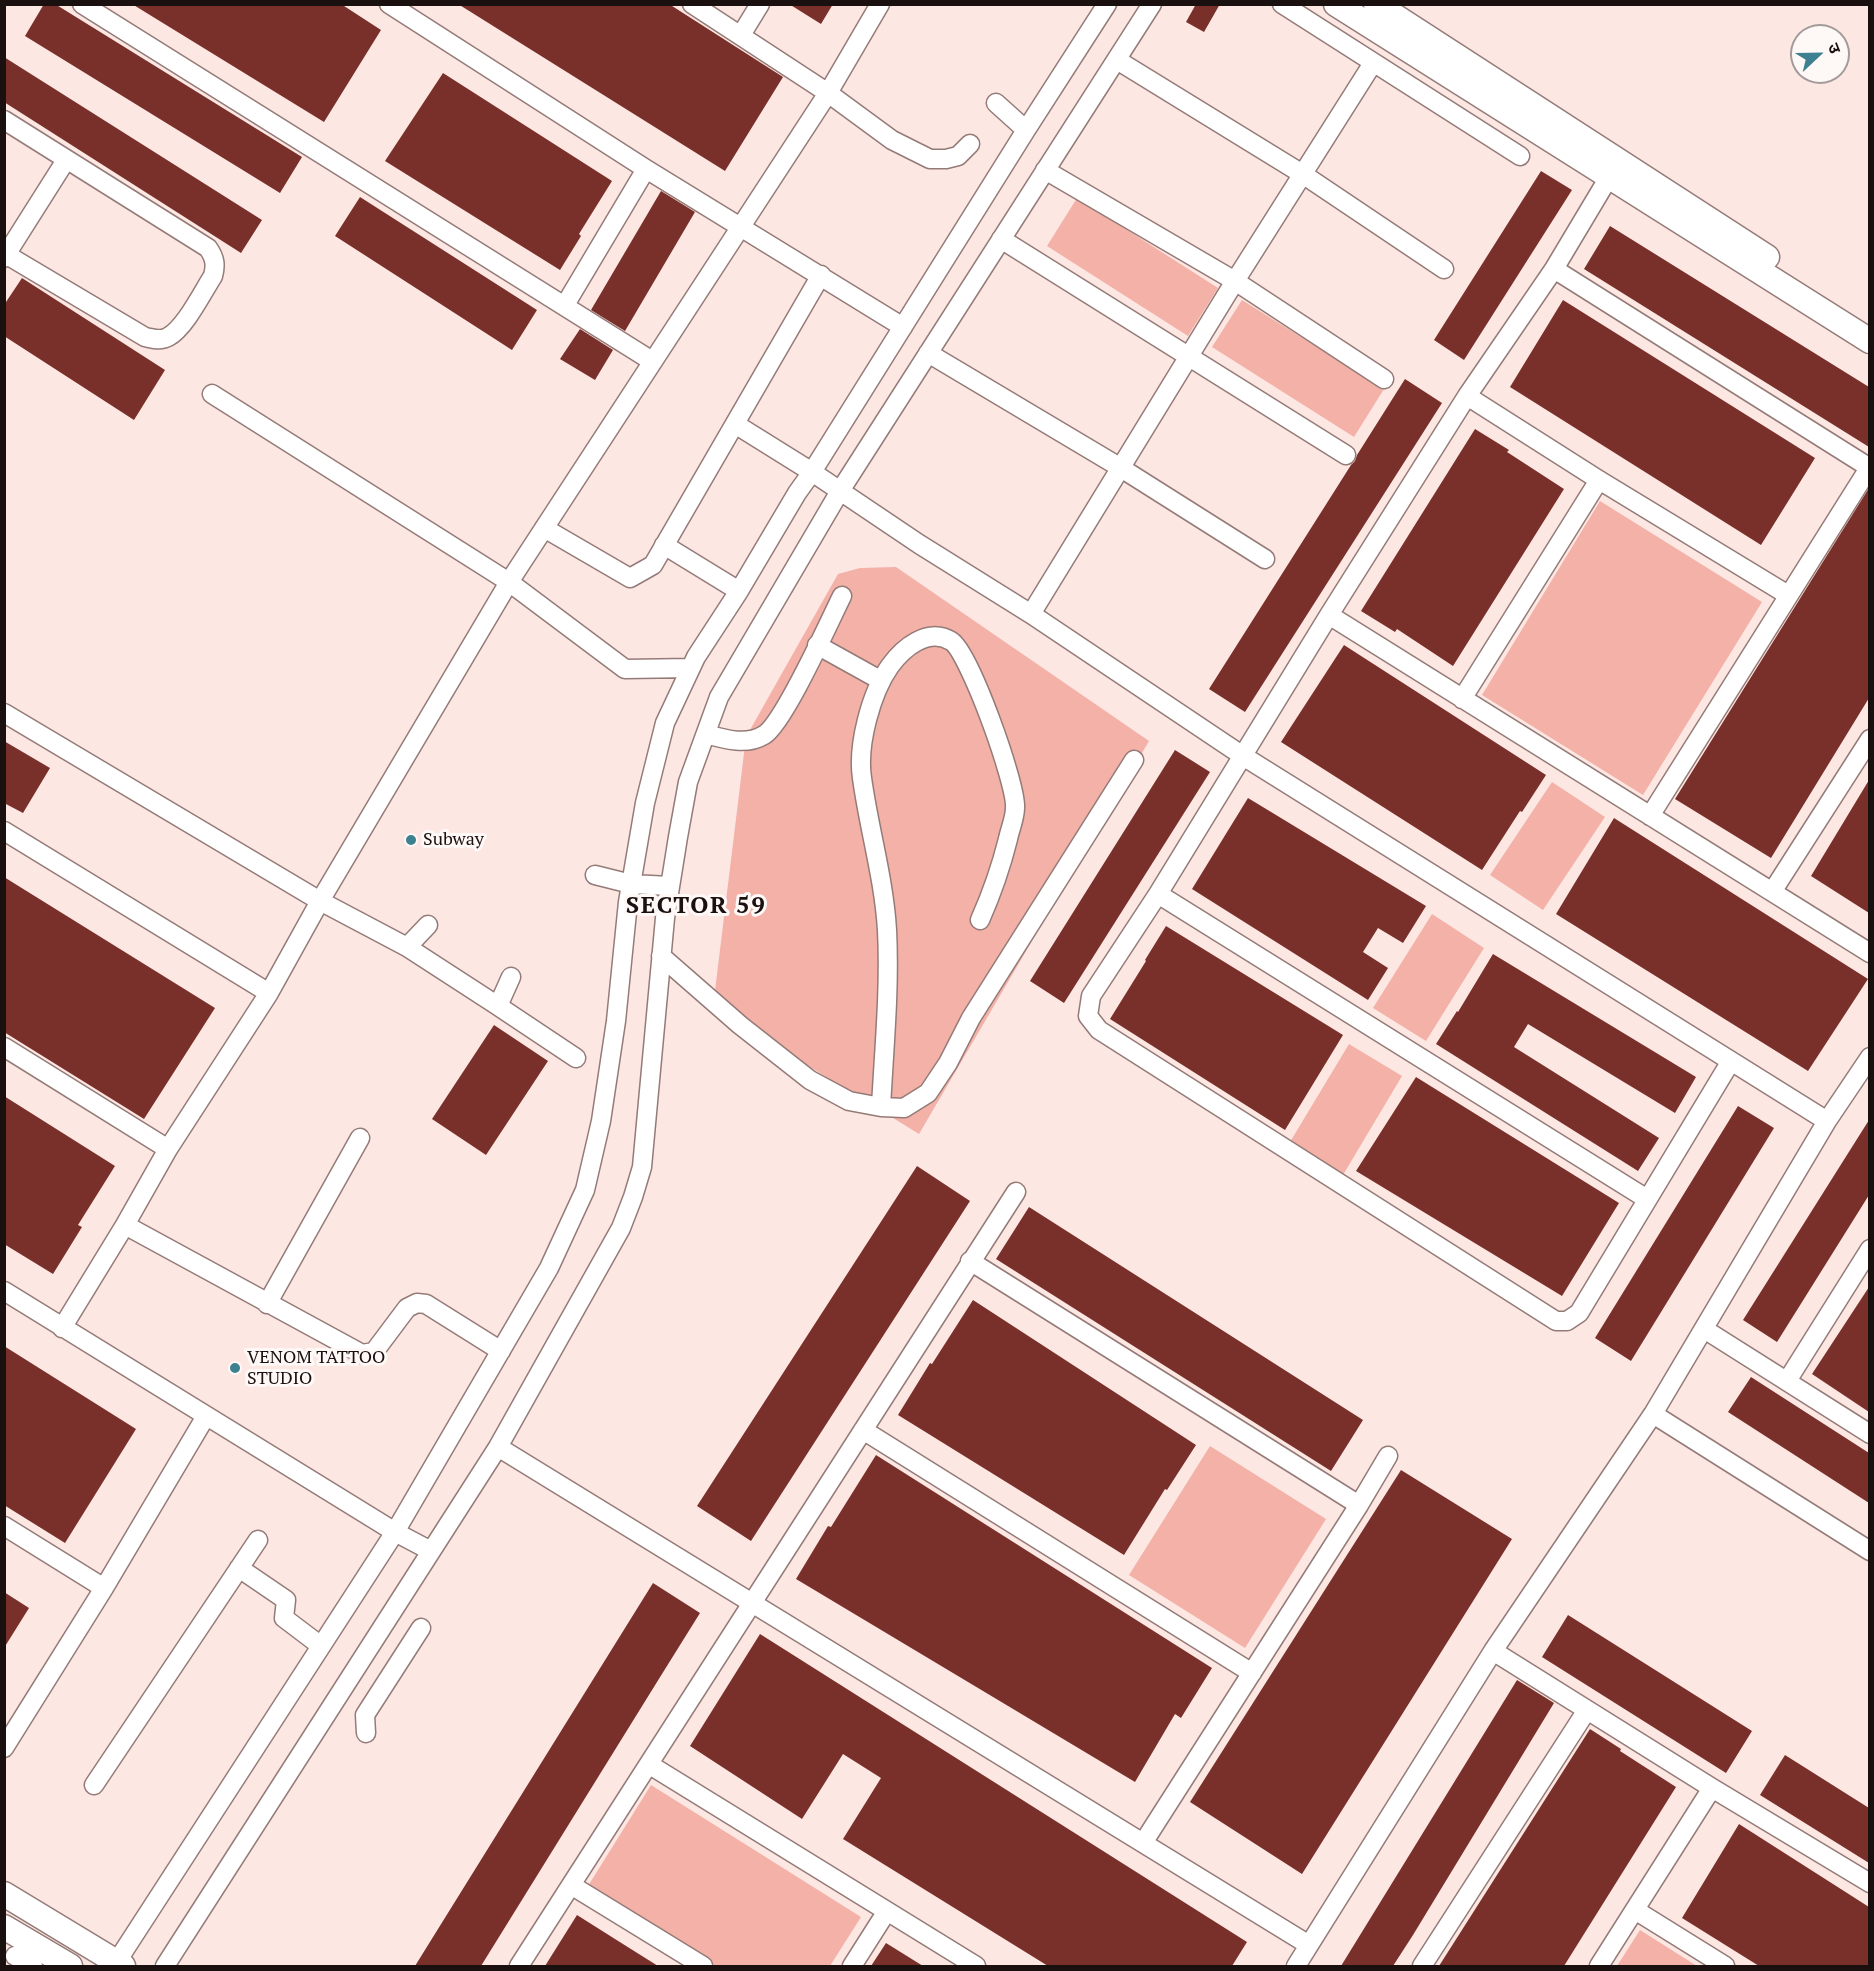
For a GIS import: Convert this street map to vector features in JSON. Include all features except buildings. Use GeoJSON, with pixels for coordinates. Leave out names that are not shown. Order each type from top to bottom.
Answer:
{"type":"FeatureCollection","features":[{"type":"Feature","properties":{"kind":"main road"},"geometry":{"type":"LineString","coordinates":[[1336,4],[1869,341]]}},
{"type":"Feature","properties":{"kind":"main road"},"geometry":{"type":"LineString","coordinates":[[1377,5],[1869,323]]}},
{"type":"Feature","properties":{"kind":"main road"},"geometry":{"type":"LineString","coordinates":[[4,1894],[118,1965]]}},
{"type":"Feature","properties":{"kind":"main road"},"geometry":{"type":"LineString","coordinates":[[4,1927],[70,1966]]}},
{"type":"Feature","properties":{"kind":"street"},"geometry":{"type":"LineString","coordinates":[[82,4],[652,361]]}},
{"type":"Feature","properties":{"kind":"street"},"geometry":{"type":"LineString","coordinates":[[388,4],[646,169],[903,327]]}},
{"type":"Feature","properties":{"kind":"street"},"geometry":{"type":"LineString","coordinates":[[692,4],[828,93],[892,140],[930,159],[958,156],[970,144]]}},
{"type":"Feature","properties":{"kind":"street"},"geometry":{"type":"LineString","coordinates":[[741,35],[760,4]]}},
{"type":"Feature","properties":{"kind":"street"},"geometry":{"type":"LineString","coordinates":[[62,1328],[168,1149],[269,993],[320,901],[509,582],[828,93],[880,4]]}},
{"type":"Feature","properties":{"kind":"street"},"geometry":{"type":"LineString","coordinates":[[118,1965],[395,1532],[549,1268],[585,1190],[601,1121],[616,1021],[631,884],[645,803],[665,723],[691,668],[797,494],[1107,4]]}},
{"type":"Feature","properties":{"kind":"street"},"geometry":{"type":"LineString","coordinates":[[165,1966],[498,1447],[539,1370],[621,1228],[642,1167],[661,956],[670,886],[688,782],[719,697],[840,491],[1152,4]]}},
{"type":"Feature","properties":{"kind":"street"},"geometry":{"type":"LineString","coordinates":[[1281,4],[1520,156]]}},
{"type":"Feature","properties":{"kind":"street"},"geometry":{"type":"LineString","coordinates":[[1117,60],[1304,175],[1444,269]]}},
{"type":"Feature","properties":{"kind":"street"},"geometry":{"type":"LineString","coordinates":[[1031,614],[1235,281],[1373,63]]}},
{"type":"Feature","properties":{"kind":"street"},"geometry":{"type":"LineString","coordinates":[[996,103],[1026,130]]}},
{"type":"Feature","properties":{"kind":"street"},"geometry":{"type":"LineString","coordinates":[[4,120],[208,249],[214,257],[216,267],[213,276],[180,327],[168,338],[157,340],[145,337],[6,256],[66,160]]}},
{"type":"Feature","properties":{"kind":"street"},"geometry":{"type":"LineString","coordinates":[[565,305],[646,169]]}},
{"type":"Feature","properties":{"kind":"street"},"geometry":{"type":"LineString","coordinates":[[1045,170],[1235,281],[1384,379]]}},
{"type":"Feature","properties":{"kind":"street"},"geometry":{"type":"LineString","coordinates":[[1609,177],[1554,269],[1467,396],[1329,615],[1158,894],[1090,996],[1088,1016],[1099,1030],[1556,1321],[1567,1321],[1579,1313],[1731,1061]]}},
{"type":"Feature","properties":{"kind":"street"},"geometry":{"type":"LineString","coordinates":[[1001,239],[1346,455]]}},
{"type":"Feature","properties":{"kind":"street"},"geometry":{"type":"LineString","coordinates":[[1554,269],[1869,468],[1650,816]]}},
{"type":"Feature","properties":{"kind":"street"},"geometry":{"type":"LineString","coordinates":[[544,528],[630,578],[653,565],[821,275]]}},
{"type":"Feature","properties":{"kind":"street"},"geometry":{"type":"LineString","coordinates":[[928,353],[1121,468],[1265,559]]}},
{"type":"Feature","properties":{"kind":"street"},"geometry":{"type":"LineString","coordinates":[[212,393],[509,582],[625,669],[691,668]]}},
{"type":"Feature","properties":{"kind":"street"},"geometry":{"type":"LineString","coordinates":[[1467,396],[1599,480],[1788,595]]}},
{"type":"Feature","properties":{"kind":"street"},"geometry":{"type":"LineString","coordinates":[[735,424],[1031,614],[1243,756],[1827,1121]]}},
{"type":"Feature","properties":{"kind":"street"},"geometry":{"type":"LineString","coordinates":[[1462,699],[1599,480]]}},
{"type":"Feature","properties":{"kind":"street"},"geometry":{"type":"LineString","coordinates":[[664,545],[740,591]]}},
{"type":"Feature","properties":{"kind":"street"},"geometry":{"type":"LineString","coordinates":[[705,734],[735,741],[758,738],[766,734],[796,687],[842,596]]}},
{"type":"Feature","properties":{"kind":"street"},"geometry":{"type":"LineString","coordinates":[[1329,615],[1869,953]]}},
{"type":"Feature","properties":{"kind":"street"},"geometry":{"type":"LineString","coordinates":[[881,1107],[887,998],[887,930],[879,865],[862,777],[861,757],[880,680],[896,657],[915,642],[925,638],[935,637],[954,642],[967,664],[1008,770],[1016,808],[997,881],[980,920]]}},
{"type":"Feature","properties":{"kind":"street"},"geometry":{"type":"LineString","coordinates":[[817,645],[880,680]]}},
{"type":"Feature","properties":{"kind":"street"},"geometry":{"type":"LineString","coordinates":[[4,713],[320,901],[407,947],[576,1058]]}},
{"type":"Feature","properties":{"kind":"street"},"geometry":{"type":"LineString","coordinates":[[1772,892],[1869,739]]}},
{"type":"Feature","properties":{"kind":"street"},"geometry":{"type":"LineString","coordinates":[[661,956],[740,1025],[810,1080],[849,1101],[881,1107],[904,1108],[928,1093],[948,1064],[971,1018],[1134,760]]}},
{"type":"Feature","properties":{"kind":"street"},"geometry":{"type":"LineString","coordinates":[[4,831],[269,993]]}},
{"type":"Feature","properties":{"kind":"street"},"geometry":{"type":"LineString","coordinates":[[595,875],[631,884],[670,886]]}},
{"type":"Feature","properties":{"kind":"street"},"geometry":{"type":"LineString","coordinates":[[1158,894],[1647,1199]]}},
{"type":"Feature","properties":{"kind":"street"},"geometry":{"type":"LineString","coordinates":[[407,947],[428,925]]}},
{"type":"Feature","properties":{"kind":"street"},"geometry":{"type":"LineString","coordinates":[[498,1006],[512,977]]}},
{"type":"Feature","properties":{"kind":"street"},"geometry":{"type":"LineString","coordinates":[[4,1047],[168,1149]]}},
{"type":"Feature","properties":{"kind":"street"},"geometry":{"type":"LineString","coordinates":[[1296,1966],[1493,1651],[1653,1414],[1827,1121],[1869,1057]]}},
{"type":"Feature","properties":{"kind":"street"},"geometry":{"type":"LineString","coordinates":[[267,1304],[360,1138]]}},
{"type":"Feature","properties":{"kind":"street"},"geometry":{"type":"LineString","coordinates":[[519,1966],[1016,1192]]}},
{"type":"Feature","properties":{"kind":"street"},"geometry":{"type":"LineString","coordinates":[[125,1225],[362,1354],[374,1352],[407,1308],[417,1303],[426,1304],[501,1351]]}},
{"type":"Feature","properties":{"kind":"street"},"geometry":{"type":"LineString","coordinates":[[1787,1381],[1869,1249]]}},
{"type":"Feature","properties":{"kind":"street"},"geometry":{"type":"LineString","coordinates":[[970,1261],[1359,1505]]}},
{"type":"Feature","properties":{"kind":"street"},"geometry":{"type":"LineString","coordinates":[[4,1292],[395,1532],[431,1551]]}},
{"type":"Feature","properties":{"kind":"street"},"geometry":{"type":"LineString","coordinates":[[1704,1329],[1869,1434]]}},
{"type":"Feature","properties":{"kind":"street"},"geometry":{"type":"LineString","coordinates":[[1653,1414],[1869,1551]]}},
{"type":"Feature","properties":{"kind":"street"},"geometry":{"type":"LineString","coordinates":[[4,1748],[104,1588],[207,1416]]}},
{"type":"Feature","properties":{"kind":"street"},"geometry":{"type":"LineString","coordinates":[[863,1430],[1252,1673]]}},
{"type":"Feature","properties":{"kind":"street"},"geometry":{"type":"LineString","coordinates":[[498,1447],[1309,1945]]}},
{"type":"Feature","properties":{"kind":"street"},"geometry":{"type":"LineString","coordinates":[[1143,1843],[1388,1456]]}},
{"type":"Feature","properties":{"kind":"street"},"geometry":{"type":"LineString","coordinates":[[4,1527],[104,1588]]}},
{"type":"Feature","properties":{"kind":"street"},"geometry":{"type":"LineString","coordinates":[[94,1785],[258,1540]]}},
{"type":"Feature","properties":{"kind":"street"},"geometry":{"type":"LineString","coordinates":[[239,1568],[286,1600],[284,1618],[321,1646]]}},
{"type":"Feature","properties":{"kind":"street"},"geometry":{"type":"LineString","coordinates":[[339,1695],[366,1724],[422,1628]]}},
{"type":"Feature","properties":{"kind":"street"},"geometry":{"type":"LineString","coordinates":[[1493,1651],[1869,1883]]}},
{"type":"Feature","properties":{"kind":"street"},"geometry":{"type":"LineString","coordinates":[[1422,1966],[1587,1710]]}},
{"type":"Feature","properties":{"kind":"street"},"geometry":{"type":"LineString","coordinates":[[650,1765],[976,1966]]}},
{"type":"Feature","properties":{"kind":"street"},"geometry":{"type":"LineString","coordinates":[[1599,1966],[1712,1788]]}},
{"type":"Feature","properties":{"kind":"street"},"geometry":{"type":"LineString","coordinates":[[571,1885],[703,1966]]}},
{"type":"Feature","properties":{"kind":"street"},"geometry":{"type":"LineString","coordinates":[[1635,1910],[1725,1966]]}},
{"type":"Feature","properties":{"kind":"street"},"geometry":{"type":"LineString","coordinates":[[852,1966],[887,1911]]}},
{"type":"Feature","properties":{"kind":"street"},"geometry":{"type":"LineString","coordinates":[[15,1956],[33,1966]]}},
{"type":"Feature","properties":{"kind":"shaded area"},"geometry":{"type":"Polygon","coordinates":[[[1077,198],[1218,288],[1188,336],[1047,246],[1077,198]]]}},
{"type":"Feature","properties":{"kind":"shaded area"},"geometry":{"type":"Polygon","coordinates":[[[1242,300],[1384,389],[1354,437],[1212,347],[1242,300]]]}},
{"type":"Feature","properties":{"kind":"shaded area"},"geometry":{"type":"Polygon","coordinates":[[[1600,501],[1762,602],[1643,795],[1482,695],[1600,501]]]}},
{"type":"Feature","properties":{"kind":"shaded area"},"geometry":{"type":"Polygon","coordinates":[[[896,567],[1149,741],[919,1134],[713,1007],[746,737],[838,574],[860,568],[896,567]]]}},
{"type":"Feature","properties":{"kind":"shaded area"},"geometry":{"type":"Polygon","coordinates":[[[1552,782],[1605,817],[1543,910],[1490,875],[1552,782]]]}},
{"type":"Feature","properties":{"kind":"shaded area"},"geometry":{"type":"Polygon","coordinates":[[[1432,914],[1484,948],[1426,1041],[1373,1008],[1432,914]]]}},
{"type":"Feature","properties":{"kind":"shaded area"},"geometry":{"type":"Polygon","coordinates":[[[1349,1044],[1402,1076],[1343,1175],[1290,1142],[1349,1044]]]}},
{"type":"Feature","properties":{"kind":"shaded area"},"geometry":{"type":"Polygon","coordinates":[[[1210,1446],[1326,1519],[1245,1648],[1129,1575],[1210,1446]]]}},
{"type":"Feature","properties":{"kind":"shaded area"},"geometry":{"type":"Polygon","coordinates":[[[651,1785],[861,1917],[830,1966],[716,1966],[588,1886],[651,1785]]]}},
{"type":"Feature","properties":{"kind":"shaded area"},"geometry":{"type":"Polygon","coordinates":[[[1640,1930],[1697,1966],[1617,1966],[1640,1930]]]}},
{"type":"Feature","properties":{"kind":"place","name":"Subway"},"geometry":{"type":"Point","coordinates":[411,840]}},
{"type":"Feature","properties":{"kind":"place","name":"VENOM TATTOO STUDIO"},"geometry":{"type":"Point","coordinates":[235,1368]}},
{"type":"Feature","properties":{"kind":"district","name":"SECTOR 59"},"geometry":{"type":"Point","coordinates":[696,906]}}]}
